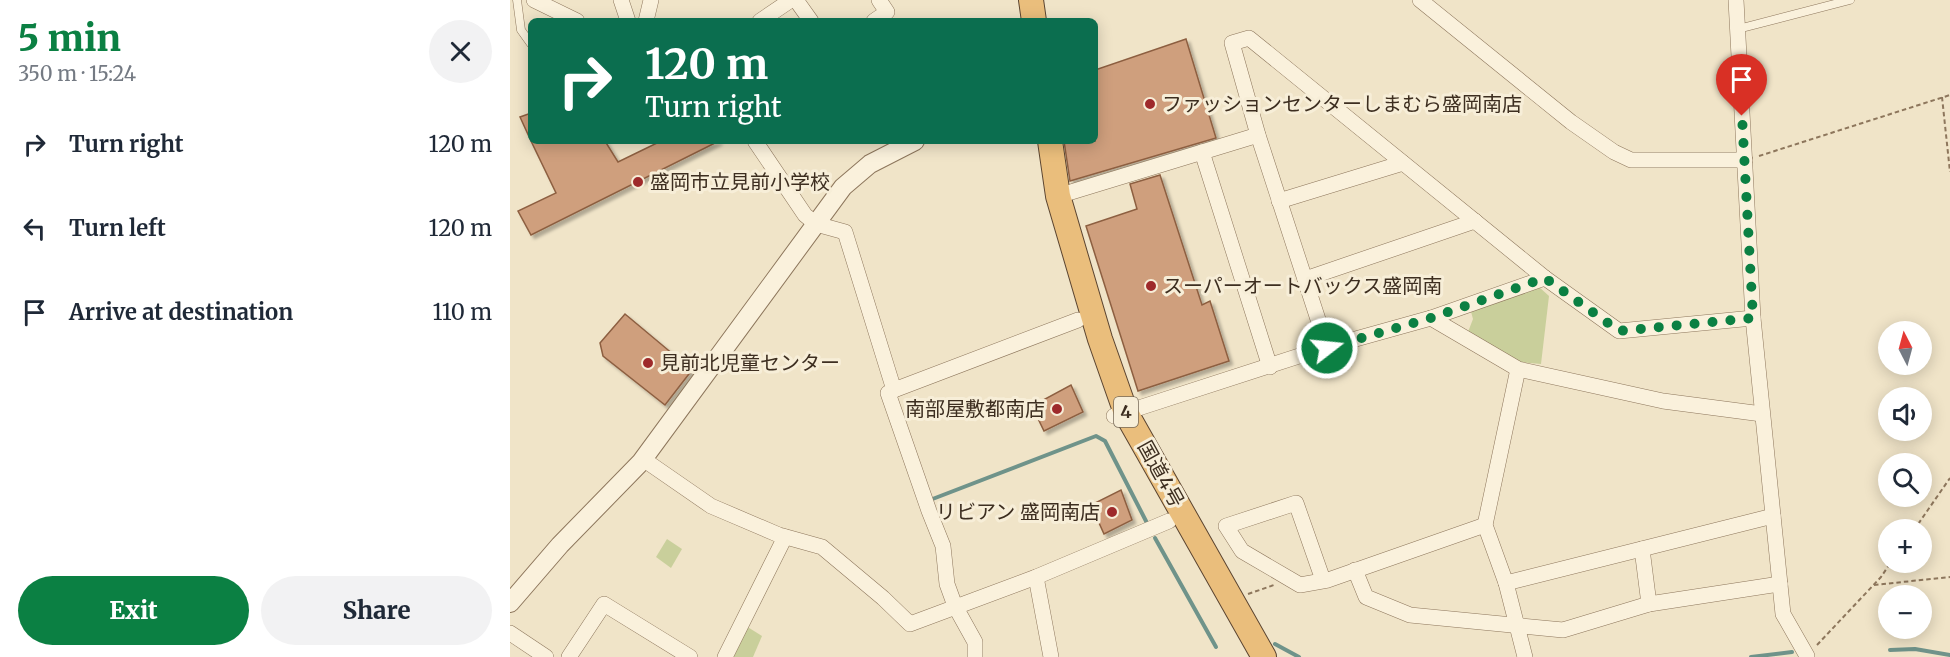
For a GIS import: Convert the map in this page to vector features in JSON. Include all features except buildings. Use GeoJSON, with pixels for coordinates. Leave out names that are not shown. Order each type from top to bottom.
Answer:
{"type":"FeatureCollection","features":[{"type":"Feature","properties":{"kind":"highway"},"geometry":{"type":"LineString","coordinates":[[1017,0],[1019,18]]}},
{"type":"Feature","properties":{"kind":"highway"},"geometry":{"type":"LineString","coordinates":[[1031,0],[1034,18]]}},
{"type":"Feature","properties":{"kind":"highway","name":"国道4号"},"geometry":{"type":"LineString","coordinates":[[1035,144],[1044,201],[1078,320],[1169,521],[1246,657]]}},
{"type":"Feature","properties":{"kind":"highway","name":"国道4号"},"geometry":{"type":"LineString","coordinates":[[1050,144],[1058,196],[1120,415],[1264,657]]}},
{"type":"Feature","properties":{"kind":"street"},"geometry":{"type":"LineString","coordinates":[[534,0],[571,18]]}},
{"type":"Feature","properties":{"kind":"street"},"geometry":{"type":"LineString","coordinates":[[621,0],[627,18]]}},
{"type":"Feature","properties":{"kind":"street"},"geometry":{"type":"LineString","coordinates":[[647,18],[651,0]]}},
{"type":"Feature","properties":{"kind":"street"},"geometry":{"type":"LineString","coordinates":[[764,18],[791,0]]}},
{"type":"Feature","properties":{"kind":"street"},"geometry":{"type":"LineString","coordinates":[[796,0],[809,18]]}},
{"type":"Feature","properties":{"kind":"street"},"geometry":{"type":"LineString","coordinates":[[878,18],[887,12],[879,0]]}},
{"type":"Feature","properties":{"kind":"street"},"geometry":{"type":"LineString","coordinates":[[1420,0],[1571,122],[1614,152],[1631,160],[1745,160]]}},
{"type":"Feature","properties":{"kind":"street"},"geometry":{"type":"LineString","coordinates":[[1736,0],[1753,318],[1783,614],[1807,656]]}},
{"type":"Feature","properties":{"kind":"street"},"geometry":{"type":"LineString","coordinates":[[1327,348],[1258,135],[1232,43],[1249,38],[1545,278],[1619,331],[1753,318]]}},
{"type":"Feature","properties":{"kind":"street"},"geometry":{"type":"LineString","coordinates":[[1058,196],[1258,135]]}},
{"type":"Feature","properties":{"kind":"street"},"geometry":{"type":"LineString","coordinates":[[757,144],[805,215],[816,224],[845,232],[894,390]]}},
{"type":"Feature","properties":{"kind":"street"},"geometry":{"type":"LineString","coordinates":[[510,603],[560,545],[643,459],[843,187],[870,164],[902,144]]}},
{"type":"Feature","properties":{"kind":"street"},"geometry":{"type":"LineString","coordinates":[[1202,152],[1270,367]]}},
{"type":"Feature","properties":{"kind":"street"},"geometry":{"type":"LineString","coordinates":[[1279,201],[1404,163]]}},
{"type":"Feature","properties":{"kind":"street"},"geometry":{"type":"LineString","coordinates":[[1305,279],[1475,221]]}},
{"type":"Feature","properties":{"kind":"street"},"geometry":{"type":"LineString","coordinates":[[1120,415],[1327,348],[1431,318],[1545,278]]}},
{"type":"Feature","properties":{"kind":"street"},"geometry":{"type":"LineString","coordinates":[[1431,318],[1518,369],[1663,401],[1762,414]]}},
{"type":"Feature","properties":{"kind":"street"},"geometry":{"type":"LineString","coordinates":[[975,657],[975,642],[955,606],[947,584],[943,546],[888,393],[1078,320]]}},
{"type":"Feature","properties":{"kind":"street"},"geometry":{"type":"LineString","coordinates":[[1518,369],[1485,525],[1506,584],[1525,657]]}},
{"type":"Feature","properties":{"kind":"street"},"geometry":{"type":"LineString","coordinates":[[643,459],[711,506],[785,537],[822,547],[910,624],[1036,577],[1169,521]]}},
{"type":"Feature","properties":{"kind":"street"},"geometry":{"type":"LineString","coordinates":[[1323,580],[1296,503],[1226,526],[1242,551],[1300,585],[1323,580],[1355,570],[1485,525]]}},
{"type":"Feature","properties":{"kind":"street"},"geometry":{"type":"LineString","coordinates":[[1506,584],[1773,516]]}},
{"type":"Feature","properties":{"kind":"street"},"geometry":{"type":"LineString","coordinates":[[725,657],[785,537]]}},
{"type":"Feature","properties":{"kind":"street"},"geometry":{"type":"LineString","coordinates":[[1642,549],[1649,604]]}},
{"type":"Feature","properties":{"kind":"street"},"geometry":{"type":"LineString","coordinates":[[1355,570],[1366,597],[1410,615],[1563,630],[1649,604],[1780,584]]}},
{"type":"Feature","properties":{"kind":"street"},"geometry":{"type":"LineString","coordinates":[[1036,577],[1051,657]]}},
{"type":"Feature","properties":{"kind":"street"},"geometry":{"type":"LineString","coordinates":[[569,657],[604,604],[690,657]]}},
{"type":"Feature","properties":{"kind":"street"},"geometry":{"type":"LineString","coordinates":[[510,633],[546,657]]}},
{"type":"Feature","properties":{"kind":"street"},"geometry":{"type":"LineString","coordinates":[[1802,657],[1817,657]]}},
{"type":"Feature","properties":{"kind":"lane"},"geometry":{"type":"LineString","coordinates":[[517,0],[520,30],[528,40]]}},
{"type":"Feature","properties":{"kind":"lane"},"geometry":{"type":"LineString","coordinates":[[1738,29],[1851,0]]}},
{"type":"Feature","properties":{"kind":"path"},"geometry":{"type":"LineString","coordinates":[[1745,160],[1950,95]]}},
{"type":"Feature","properties":{"kind":"path"},"geometry":{"type":"LineString","coordinates":[[1942,97],[1950,172]]}},
{"type":"Feature","properties":{"kind":"path"},"geometry":{"type":"LineString","coordinates":[[1922,519],[1950,478]]}},
{"type":"Feature","properties":{"kind":"path"},"geometry":{"type":"LineString","coordinates":[[1807,656],[1883,573]]}},
{"type":"Feature","properties":{"kind":"path"},"geometry":{"type":"LineString","coordinates":[[1874,585],[1950,577]]}},
{"type":"Feature","properties":{"kind":"path"},"geometry":{"type":"LineString","coordinates":[[1232,600],[1291,579]]}},
{"type":"Feature","properties":{"kind":"green space"},"geometry":{"type":"Polygon","coordinates":[[[1538,286],[1549,296],[1541,364],[1520,362],[1468,332],[1473,319],[1470,308],[1538,286]]]}},
{"type":"Feature","properties":{"kind":"green space"},"geometry":{"type":"Polygon","coordinates":[[[667,539],[682,549],[671,568],[656,557],[667,539]]]}},
{"type":"Feature","properties":{"kind":"green space"},"geometry":{"type":"Polygon","coordinates":[[[746,626],[762,636],[753,657],[730,657],[746,626]]]}},
{"type":"Feature","properties":{"kind":"waterway"},"geometry":{"type":"LineString","coordinates":[[930,500],[1096,436],[1105,441],[1147,523]]}},
{"type":"Feature","properties":{"kind":"waterway"},"geometry":{"type":"LineString","coordinates":[[1155,538],[1216,647]]}},
{"type":"Feature","properties":{"kind":"waterway"},"geometry":{"type":"LineString","coordinates":[[1275,644],[1299,657]]}},
{"type":"Feature","properties":{"kind":"waterway"},"geometry":{"type":"LineString","coordinates":[[1890,650],[1915,649],[1950,655]]}},
{"type":"Feature","properties":{"kind":"waterway"},"geometry":{"type":"LineString","coordinates":[[1751,657],[1792,652]]}},
{"type":"Feature","properties":{"kind":"place","name":"ファッションセンターしまむら盛岡南店"},"geometry":{"type":"Point","coordinates":[1150,104]}},
{"type":"Feature","properties":{"kind":"place","name":"盛岡市立見前小学校"},"geometry":{"type":"Point","coordinates":[638,182]}},
{"type":"Feature","properties":{"kind":"place","name":"スーパーオートバックス盛岡南"},"geometry":{"type":"Point","coordinates":[1151,286]}},
{"type":"Feature","properties":{"kind":"place","name":"見前北児童センター"},"geometry":{"type":"Point","coordinates":[648,363]}},
{"type":"Feature","properties":{"kind":"place","name":"南部屋敷都南店"},"geometry":{"type":"Point","coordinates":[1057,409]}},
{"type":"Feature","properties":{"kind":"place","name":"リビアン 盛岡南店"},"geometry":{"type":"Point","coordinates":[1112,512]}},
{"type":"Feature","properties":{"kind":"route"},"geometry":{"type":"LineString","coordinates":[[1327,348],[1431,318],[1545,278],[1619,331],[1753,318],[1742,116]]}}]}
